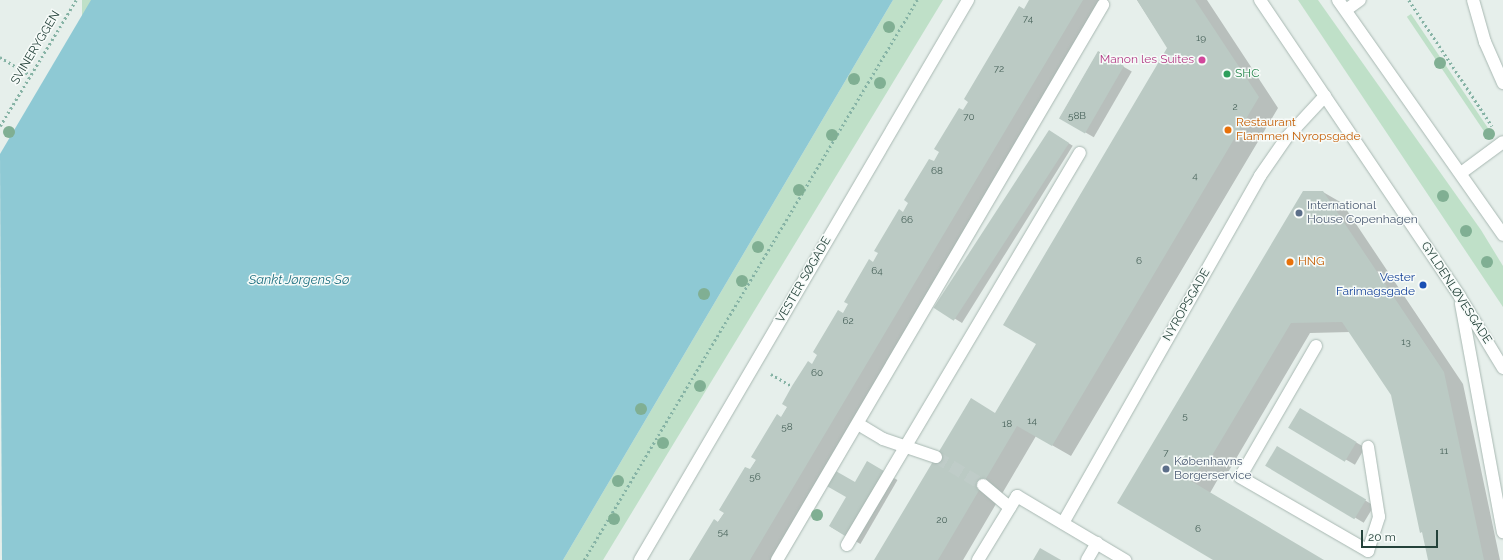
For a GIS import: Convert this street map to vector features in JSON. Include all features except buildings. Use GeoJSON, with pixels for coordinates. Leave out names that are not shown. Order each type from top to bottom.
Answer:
{"type":"FeatureCollection","features":[{"type":"Feature","properties":{"kind":"street","name":"VESTER SØGADE"},"geometry":{"type":"LineString","coordinates":[[640,560],[968,0]]}},
{"type":"Feature","properties":{"kind":"street","name":"GYLDENLØVESGADE"},"geometry":{"type":"LineString","coordinates":[[1260,0],[1460,297],[1503,368]]}},
{"type":"Feature","properties":{"kind":"street"},"geometry":{"type":"LineString","coordinates":[[1338,0],[1345,5],[1503,235]]}},
{"type":"Feature","properties":{"kind":"street"},"geometry":{"type":"LineString","coordinates":[[1345,5],[1360,0]]}},
{"type":"Feature","properties":{"kind":"street"},"geometry":{"type":"LineString","coordinates":[[1473,0],[1485,42],[1503,83]]}},
{"type":"Feature","properties":{"kind":"street"},"geometry":{"type":"LineString","coordinates":[[777,560],[1103,5]]}},
{"type":"Feature","properties":{"kind":"street","name":"NYROPSGADE"},"geometry":{"type":"LineString","coordinates":[[1063,523],[1260,176],[1287,137],[1325,96]]}},
{"type":"Feature","properties":{"kind":"street"},"geometry":{"type":"LineString","coordinates":[[1460,173],[1503,142]]}},
{"type":"Feature","properties":{"kind":"street"},"geometry":{"type":"LineString","coordinates":[[847,545],[1080,153]]}},
{"type":"Feature","properties":{"kind":"street"},"geometry":{"type":"LineString","coordinates":[[1460,297],[1503,532]]}},
{"type":"Feature","properties":{"kind":"street"},"geometry":{"type":"LineString","coordinates":[[1316,346],[1240,477],[1367,556],[1379,517],[1368,446]]}},
{"type":"Feature","properties":{"kind":"street"},"geometry":{"type":"LineString","coordinates":[[858,424],[883,439],[936,457]]}},
{"type":"Feature","properties":{"kind":"street"},"geometry":{"type":"LineString","coordinates":[[983,485],[1010,508]]}},
{"type":"Feature","properties":{"kind":"street"},"geometry":{"type":"LineString","coordinates":[[978,560],[1017,496],[1125,560]]}},
{"type":"Feature","properties":{"kind":"street"},"geometry":{"type":"LineString","coordinates":[[1087,560],[1097,543]]}},
{"type":"Feature","properties":{"kind":"path","name":"SVINERYGGEN"},"geometry":{"type":"LineString","coordinates":[[0,126],[76,0]]}},
{"type":"Feature","properties":{"kind":"path"},"geometry":{"type":"LineString","coordinates":[[584,560],[917,0]]}},
{"type":"Feature","properties":{"kind":"path"},"geometry":{"type":"LineString","coordinates":[[1409,0],[1503,142]]}},
{"type":"Feature","properties":{"kind":"path"},"geometry":{"type":"LineString","coordinates":[[0,57],[30,75]]}},
{"type":"Feature","properties":{"kind":"path"},"geometry":{"type":"LineString","coordinates":[[755,365],[792,386]]}},
{"type":"Feature","properties":{"kind":"green space"},"geometry":{"type":"Polygon","coordinates":[[[82,0],[91,0],[91,161],[82,161],[82,0]]]}},
{"type":"Feature","properties":{"kind":"green space"},"geometry":{"type":"Polygon","coordinates":[[[893,0],[943,0],[603,560],[563,560],[893,0]]]}},
{"type":"Feature","properties":{"kind":"green space"},"geometry":{"type":"Polygon","coordinates":[[[1298,0],[1318,0],[1481,230],[1503,266],[1503,307],[1298,0]]]}},
{"type":"Feature","properties":{"kind":"green space"},"geometry":{"type":"Polygon","coordinates":[[[1411,14],[1493,136],[1489,139],[1407,17],[1411,14]]]}},
{"type":"Feature","properties":{"kind":"water","name":"Sankt Jørgens Sø"},"geometry":{"type":"Polygon","coordinates":[[[91,0],[893,0],[563,560],[2,560],[0,154],[91,0]]]}},
{"type":"Feature","properties":{"kind":"tunnel"},"geometry":{"type":"LineString","coordinates":[[936,457],[983,485]]}},
{"type":"Feature","properties":{"kind":"place","name":"Manon les Suites"},"geometry":{"type":"Point","coordinates":[1202,60]}},
{"type":"Feature","properties":{"kind":"place","name":"SHC"},"geometry":{"type":"Point","coordinates":[1227,74]}},
{"type":"Feature","properties":{"kind":"place","name":"Restaurant Flammen Nyropsgade"},"geometry":{"type":"Point","coordinates":[1228,130]}},
{"type":"Feature","properties":{"kind":"place","name":"International House Copenhagen"},"geometry":{"type":"Point","coordinates":[1299,213]}},
{"type":"Feature","properties":{"kind":"place","name":"HNG"},"geometry":{"type":"Point","coordinates":[1290,262]}},
{"type":"Feature","properties":{"kind":"place","name":"Vester Farimagsgade"},"geometry":{"type":"Point","coordinates":[1423,285]}},
{"type":"Feature","properties":{"kind":"place","name":"Københavns Borgerservice"},"geometry":{"type":"Point","coordinates":[1166,469]}}]}
